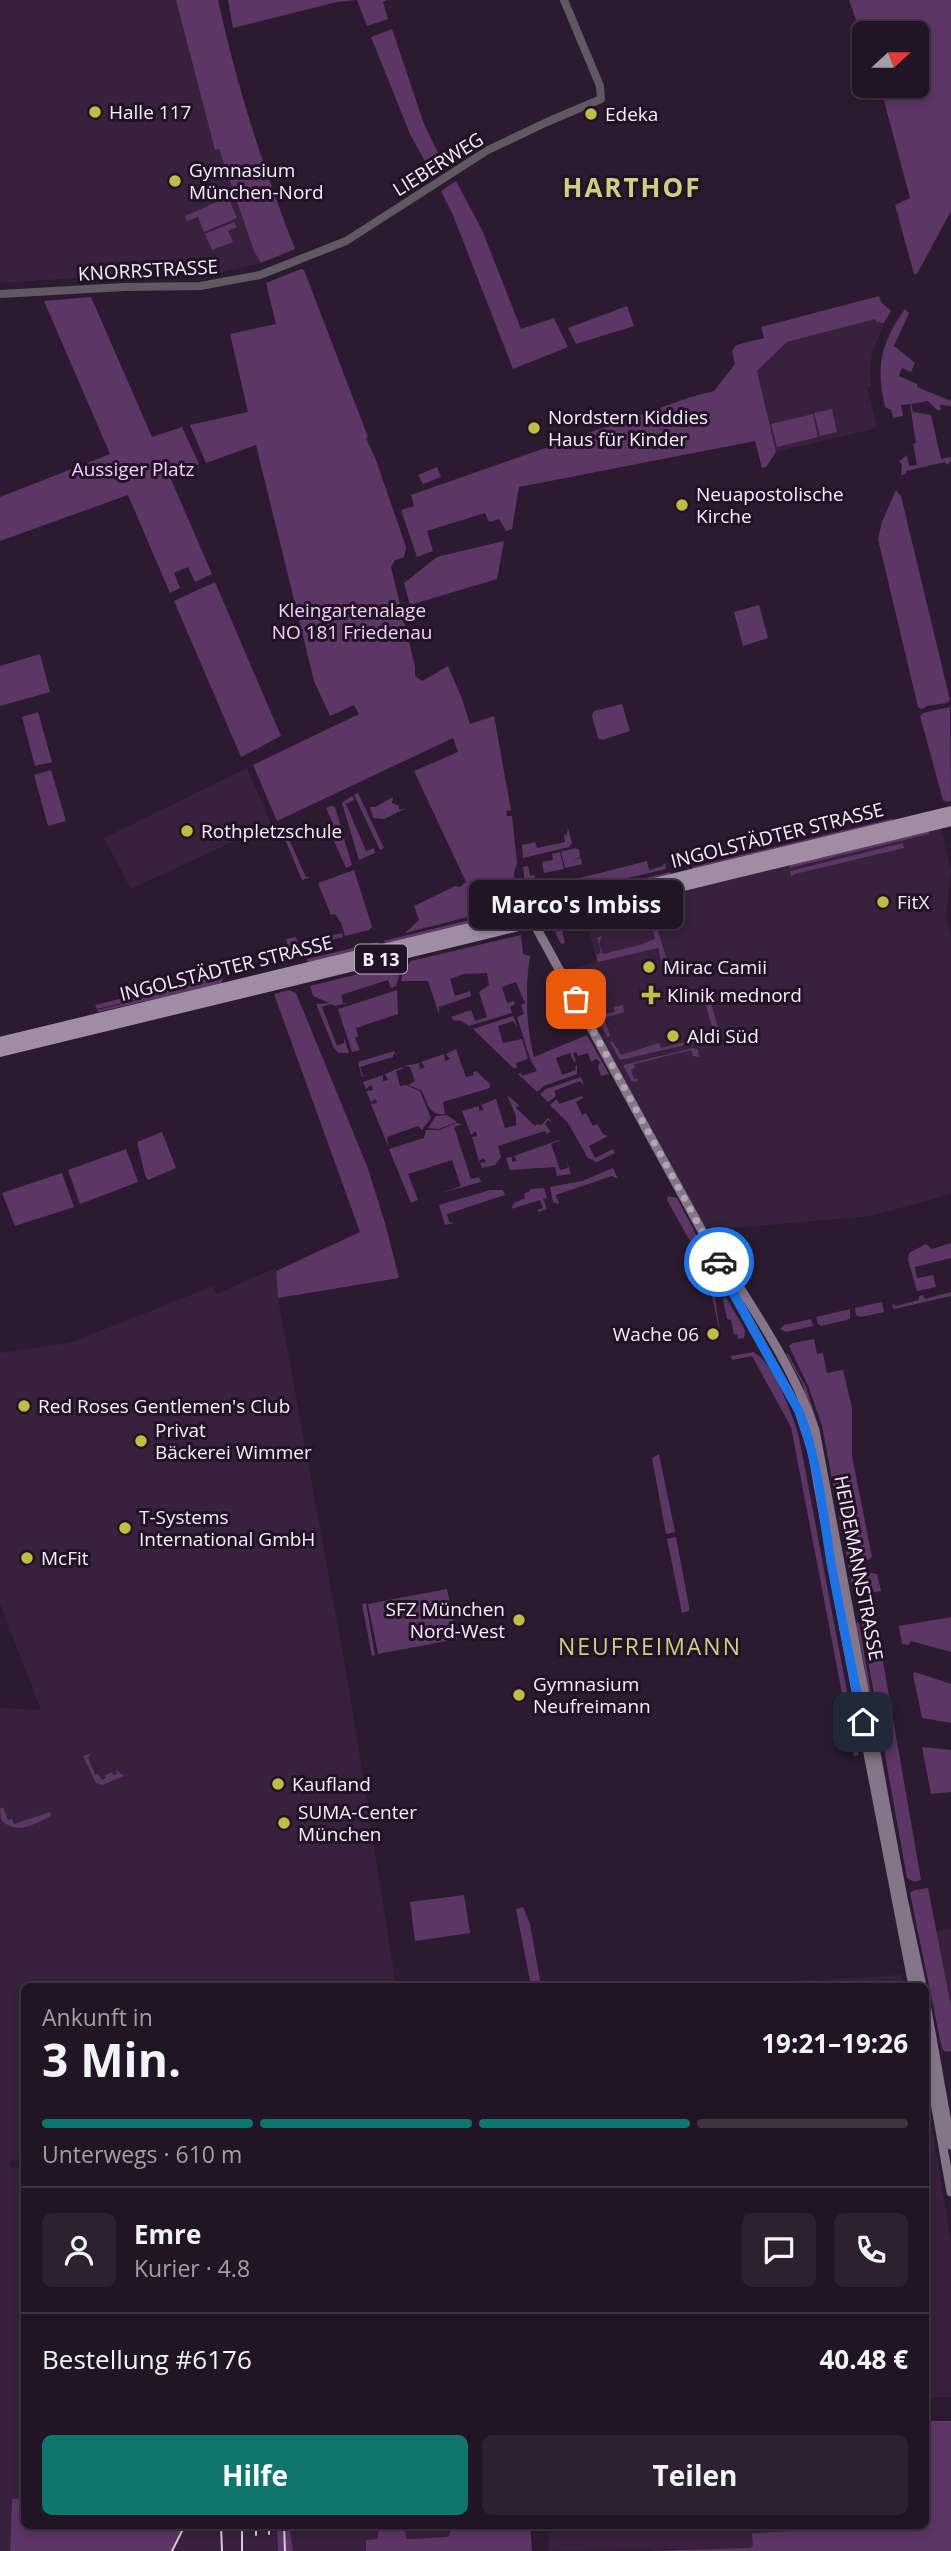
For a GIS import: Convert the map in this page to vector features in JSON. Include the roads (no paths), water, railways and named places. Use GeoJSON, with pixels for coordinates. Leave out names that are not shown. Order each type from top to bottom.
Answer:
{"type":"FeatureCollection","features":[{"type":"Feature","properties":{"kind":"main road","name":"INGOLSTÄDTER STRASSE"},"geometry":{"type":"LineString","coordinates":[[0,1052],[951,811]]}},
{"type":"Feature","properties":{"kind":"main road","name":"INGOLSTÄDTER STRASSE"},"geometry":{"type":"LineString","coordinates":[[0,1042],[951,821]]}},
{"type":"Feature","properties":{"kind":"main road","name":"HEIDEMANNSTRASSE"},"geometry":{"type":"LineString","coordinates":[[531,918],[799,1411],[812,1451],[912,1983]]}},
{"type":"Feature","properties":{"kind":"main road","name":"HEIDEMANNSTRASSE"},"geometry":{"type":"LineString","coordinates":[[719,1262],[728,1269],[781,1354],[801,1392],[815,1430],[921,1983]]}},
{"type":"Feature","properties":{"kind":"main road"},"geometry":{"type":"LineString","coordinates":[[929,2021],[951,2145]]}},
{"type":"Feature","properties":{"kind":"main road"},"geometry":{"type":"LineString","coordinates":[[929,2069],[951,2192]]}},
{"type":"Feature","properties":{"kind":"street","name":"LIEBERWEG"},"geometry":{"type":"LineString","coordinates":[[295,262],[351,238],[488,150],[547,121],[601,99],[600,86],[564,0]]}},
{"type":"Feature","properties":{"kind":"street","name":"KNORRSTRASSE"},"geometry":{"type":"LineString","coordinates":[[0,294],[214,285],[260,275],[295,262]]}},
{"type":"Feature","properties":{"kind":"railway"},"geometry":{"type":"LineString","coordinates":[[172,2551],[183,2529]]}},
{"type":"Feature","properties":{"kind":"railway"},"geometry":{"type":"LineString","coordinates":[[221,2529],[222,2551]]}},
{"type":"Feature","properties":{"kind":"railway"},"geometry":{"type":"LineString","coordinates":[[242,2529],[242,2551]]}},
{"type":"Feature","properties":{"kind":"railway"},"geometry":{"type":"LineString","coordinates":[[256,2529],[256,2535]]}},
{"type":"Feature","properties":{"kind":"railway"},"geometry":{"type":"LineString","coordinates":[[269,2529],[269,2534]]}},
{"type":"Feature","properties":{"kind":"railway"},"geometry":{"type":"LineString","coordinates":[[284,2529],[285,2551]]}},
{"type":"Feature","properties":{"kind":"place","name":"Halle 117"},"geometry":{"type":"Point","coordinates":[95,112]}},
{"type":"Feature","properties":{"kind":"place","name":"Edeka"},"geometry":{"type":"Point","coordinates":[591,114]}},
{"type":"Feature","properties":{"kind":"place","name":"Gymnasium München-Nord"},"geometry":{"type":"Point","coordinates":[175,181]}},
{"type":"Feature","properties":{"kind":"place","name":"Nordstern Kiddies Haus für Kinder"},"geometry":{"type":"Point","coordinates":[534,428]}},
{"type":"Feature","properties":{"kind":"place","name":"Neuapostolische Kirche"},"geometry":{"type":"Point","coordinates":[682,505]}},
{"type":"Feature","properties":{"kind":"place","name":"Rothpletzschule"},"geometry":{"type":"Point","coordinates":[187,831]}},
{"type":"Feature","properties":{"kind":"place","name":"FitX"},"geometry":{"type":"Point","coordinates":[883,902]}},
{"type":"Feature","properties":{"kind":"place","name":"Mirac Camii"},"geometry":{"type":"Point","coordinates":[649,967]}},
{"type":"Feature","properties":{"kind":"place","name":"Klinik mednord"},"geometry":{"type":"Point","coordinates":[651,995]}},
{"type":"Feature","properties":{"kind":"place","name":"Marco's Imbiss"},"geometry":{"type":"Point","coordinates":[576,999]}},
{"type":"Feature","properties":{"kind":"place","name":"Aldi Süd"},"geometry":{"type":"Point","coordinates":[673,1036]}},
{"type":"Feature","properties":{"kind":"place","name":"Wache 06"},"geometry":{"type":"Point","coordinates":[713,1334]}},
{"type":"Feature","properties":{"kind":"place","name":"Red Roses Gentlemen's Club"},"geometry":{"type":"Point","coordinates":[24,1406]}},
{"type":"Feature","properties":{"kind":"place","name":"Privat Bäckerei Wimmer"},"geometry":{"type":"Point","coordinates":[141,1441]}},
{"type":"Feature","properties":{"kind":"place","name":"T-Systems International GmbH"},"geometry":{"type":"Point","coordinates":[125,1528]}},
{"type":"Feature","properties":{"kind":"place","name":"McFit"},"geometry":{"type":"Point","coordinates":[27,1558]}},
{"type":"Feature","properties":{"kind":"place","name":"SFZ München Nord-West"},"geometry":{"type":"Point","coordinates":[519,1620]}},
{"type":"Feature","properties":{"kind":"place","name":"Gymnasium Neufreimann"},"geometry":{"type":"Point","coordinates":[519,1695]}},
{"type":"Feature","properties":{"kind":"place","name":"Kaufland"},"geometry":{"type":"Point","coordinates":[278,1784]}},
{"type":"Feature","properties":{"kind":"place","name":"SUMA-Center München"},"geometry":{"type":"Point","coordinates":[284,1823]}},
{"type":"Feature","properties":{"kind":"district","name":"HARTHOF"},"geometry":{"type":"Point","coordinates":[632,187]}},
{"type":"Feature","properties":{"kind":"district","name":"NEUFREIMANN"},"geometry":{"type":"Point","coordinates":[650,1646]}},
{"type":"Feature","properties":{"kind":"park label","name":"Aussiger Platz"},"geometry":{"type":"Point","coordinates":[133,469]}},
{"type":"Feature","properties":{"kind":"park label","name":"Kleingartenalage NO 181 Friedenau"},"geometry":{"type":"Point","coordinates":[352,621]}}]}
